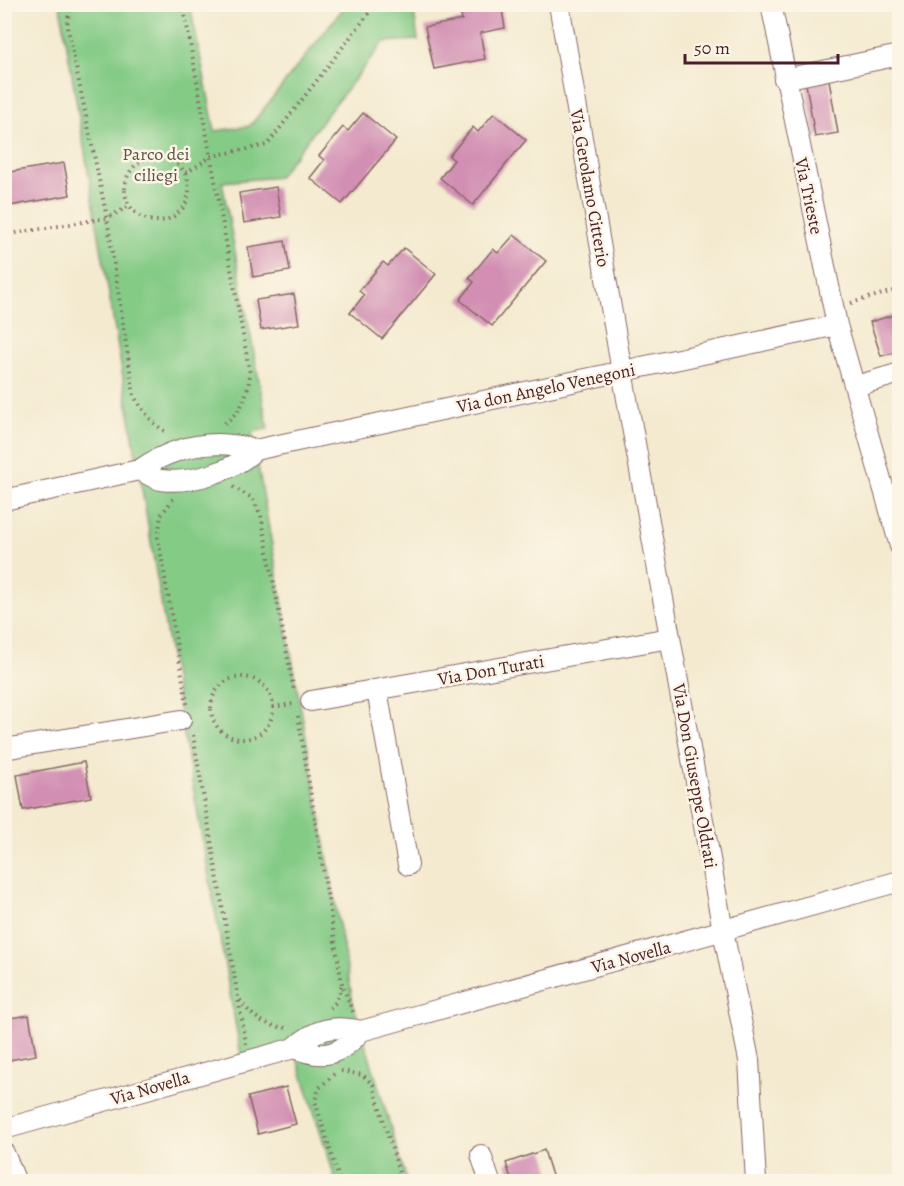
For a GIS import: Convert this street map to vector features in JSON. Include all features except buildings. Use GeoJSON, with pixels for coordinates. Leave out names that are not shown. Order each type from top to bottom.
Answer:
{"type":"FeatureCollection","features":[{"type":"Feature","properties":{"kind":"street","name":"Via Gerolamo Citterio"},"geometry":{"type":"LineString","coordinates":[[559,4],[622,372]]}},
{"type":"Feature","properties":{"kind":"street","name":"Via Trieste"},"geometry":{"type":"LineString","coordinates":[[771,4],[784,79],[836,317],[900,546]]}},
{"type":"Feature","properties":{"kind":"street"},"geometry":{"type":"LineString","coordinates":[[784,79],[900,55]]}},
{"type":"Feature","properties":{"kind":"street","name":"Via don Angelo Venegoni"},"geometry":{"type":"LineString","coordinates":[[4,500],[139,471],[158,458],[198,444],[233,443],[255,450],[622,372],[836,317]]}},
{"type":"Feature","properties":{"kind":"street","name":"Via Don Giuseppe Oldrati"},"geometry":{"type":"LineString","coordinates":[[622,372],[723,931],[749,1060],[756,1182]]}},
{"type":"Feature","properties":{"kind":"street"},"geometry":{"type":"LineString","coordinates":[[856,386],[900,373]]}},
{"type":"Feature","properties":{"kind":"street","name":"Via don Angelo Venegoni"},"geometry":{"type":"LineString","coordinates":[[139,471],[160,480],[200,476],[243,461],[255,450]]}},
{"type":"Feature","properties":{"kind":"street","name":"Via Don Turati"},"geometry":{"type":"LineString","coordinates":[[311,701],[670,638]]}},
{"type":"Feature","properties":{"kind":"street"},"geometry":{"type":"LineString","coordinates":[[377,690],[408,865]]}},
{"type":"Feature","properties":{"kind":"street"},"geometry":{"type":"LineString","coordinates":[[4,749],[187,719]]}},
{"type":"Feature","properties":{"kind":"street","name":"Via Novella"},"geometry":{"type":"LineString","coordinates":[[4,1129],[294,1048],[308,1036],[324,1028],[340,1027],[361,1031],[900,881]]}},
{"type":"Feature","properties":{"kind":"street","name":"Via Novella"},"geometry":{"type":"LineString","coordinates":[[294,1048],[335,1062],[361,1031]]}},
{"type":"Feature","properties":{"kind":"street"},"geometry":{"type":"LineString","coordinates":[[4,1153],[16,1182]]}},
{"type":"Feature","properties":{"kind":"street"},"geometry":{"type":"LineString","coordinates":[[481,1155],[490,1182]]}},
{"type":"Feature","properties":{"kind":"path"},"geometry":{"type":"LineString","coordinates":[[71,4],[67,24],[107,218],[134,396],[157,427],[173,436]]}},
{"type":"Feature","properties":{"kind":"path"},"geometry":{"type":"LineString","coordinates":[[183,4],[250,374],[247,398],[237,416],[222,426],[196,436],[198,444]]}},
{"type":"Feature","properties":{"kind":"path"},"geometry":{"type":"LineString","coordinates":[[186,174],[212,156],[267,145],[376,4]]}},
{"type":"Feature","properties":{"kind":"path"},"geometry":{"type":"LineString","coordinates":[[167,158],[177,163],[186,174],[189,195],[180,213],[170,219],[148,220],[130,206],[125,184],[129,174],[145,159],[167,158]]}},
{"type":"Feature","properties":{"kind":"path"},"geometry":{"type":"LineString","coordinates":[[4,235],[107,218],[130,206]]}},
{"type":"Feature","properties":{"kind":"path"},"geometry":{"type":"LineString","coordinates":[[836,317],[900,289]]}},
{"type":"Feature","properties":{"kind":"path"},"geometry":{"type":"LineString","coordinates":[[222,484],[247,494],[261,515],[342,984],[361,1031]]}},
{"type":"Feature","properties":{"kind":"path"},"geometry":{"type":"LineString","coordinates":[[180,495],[161,515],[158,538],[187,719],[248,1061]]}},
{"type":"Feature","properties":{"kind":"path"},"geometry":{"type":"LineString","coordinates":[[236,677],[259,682],[267,690],[273,706],[268,725],[245,739],[223,733],[216,726],[210,709],[217,688],[236,677]]}},
{"type":"Feature","properties":{"kind":"path"},"geometry":{"type":"LineString","coordinates":[[328,1011],[336,1002],[342,984]]}},
{"type":"Feature","properties":{"kind":"path"},"geometry":{"type":"LineString","coordinates":[[238,997],[249,1013],[263,1023],[290,1028]]}},
{"type":"Feature","properties":{"kind":"path"},"geometry":{"type":"LineString","coordinates":[[340,1182],[315,1101],[319,1088],[335,1062],[363,1076],[373,1085],[402,1182]]}},
{"type":"Feature","properties":{"kind":"green space","name":"Parco dei ciliegi"},"geometry":{"type":"Polygon","coordinates":[[[60,5],[190,5],[215,131],[250,126],[346,5],[413,5],[418,40],[384,42],[278,177],[222,182],[268,429],[252,432],[353,1003],[407,1181],[336,1181],[294,1048],[241,1055],[181,720],[60,5]]]}}]}
